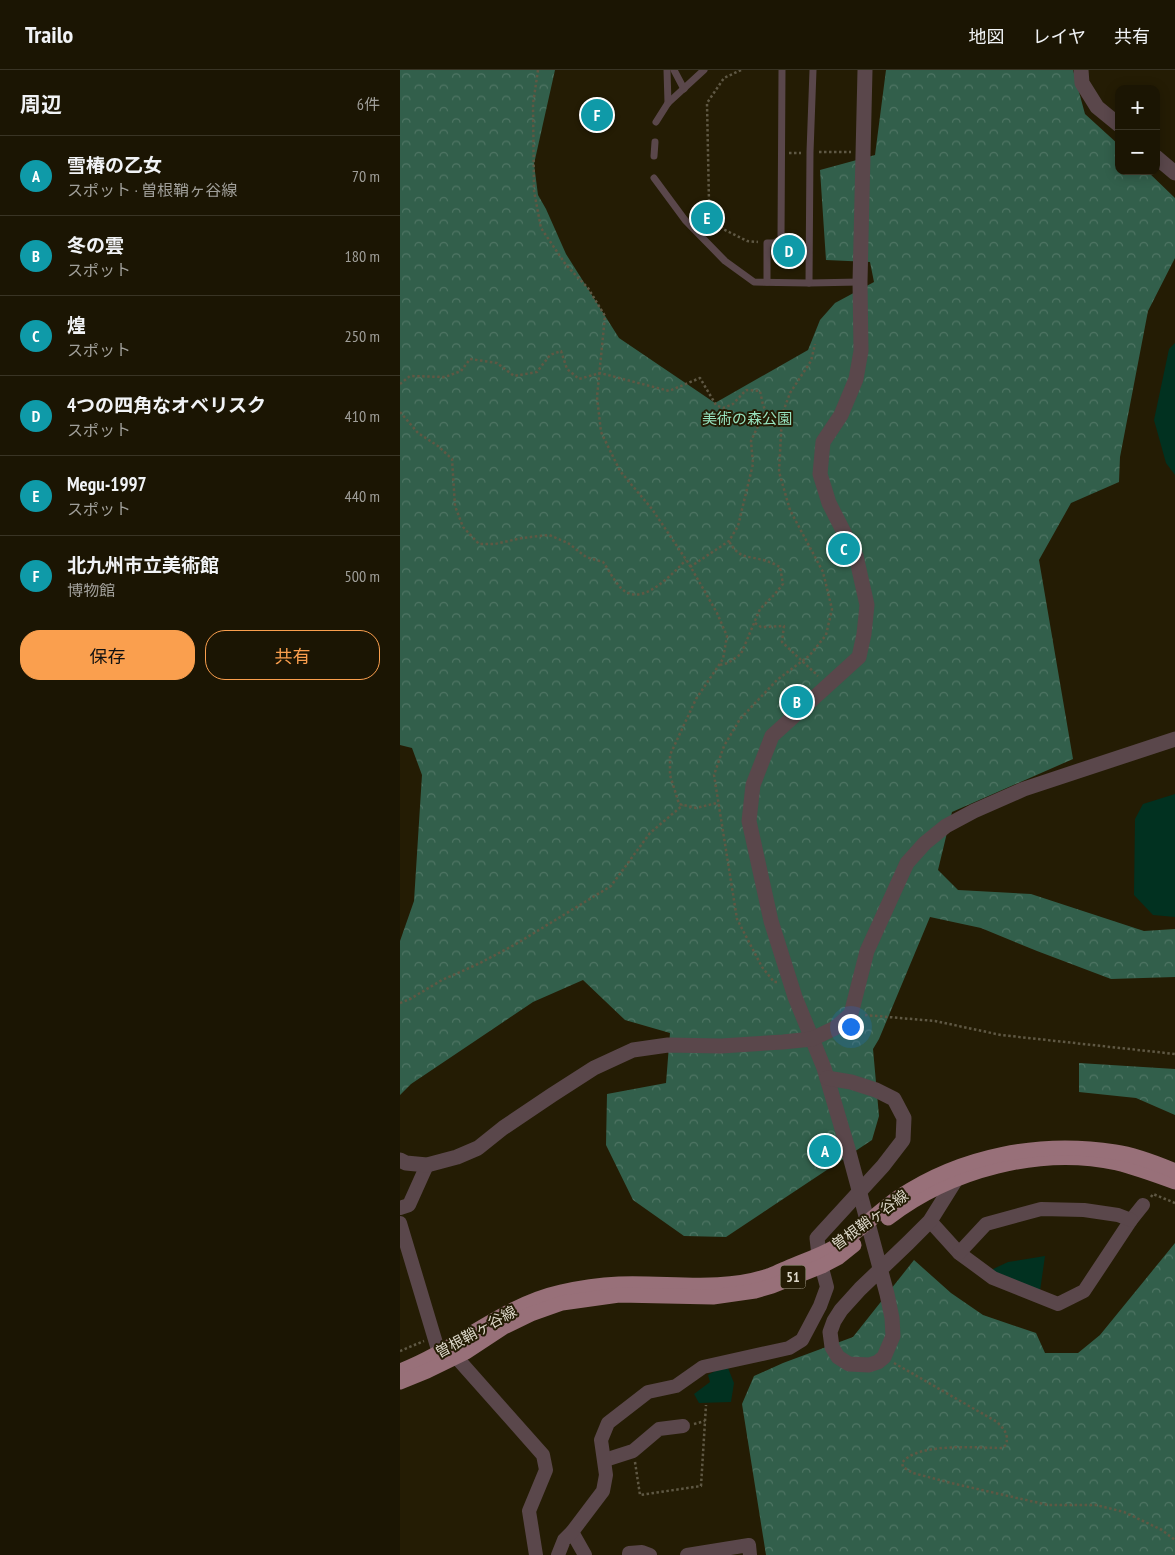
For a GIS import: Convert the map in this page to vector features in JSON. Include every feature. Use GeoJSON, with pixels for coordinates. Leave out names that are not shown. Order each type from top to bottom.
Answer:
{"type":"FeatureCollection","features":[{"type":"Feature","properties":{"kind":"main road","name":"曽根鞘ヶ谷線"},"geometry":{"type":"LineString","coordinates":[[820,1261],[898,1198],[951,1169],[984,1159],[1018,1151],[1046,1148],[1084,1148],[1117,1152],[1175,1171]]}},
{"type":"Feature","properties":{"kind":"main road","name":"曽根鞘ヶ谷線"},"geometry":{"type":"LineString","coordinates":[[400,1382],[448,1353],[500,1317],[560,1292],[619,1284],[713,1286],[731,1284],[839,1257],[903,1207],[923,1195],[986,1169],[1047,1158],[1083,1159],[1115,1163],[1143,1170],[1175,1182]]}},
{"type":"Feature","properties":{"kind":"main road","name":"曽根鞘ヶ谷線"},"geometry":{"type":"LineString","coordinates":[[400,1371],[448,1353]]}},
{"type":"Feature","properties":{"kind":"street"},"geometry":{"type":"LineString","coordinates":[[865,70],[860,282],[861,351],[856,379],[841,415],[823,442],[820,474],[829,503],[856,556],[867,605],[864,634],[859,657],[772,736],[753,784],[749,821],[771,921],[793,990],[825,1073],[848,1149],[887,1294],[892,1318],[893,1336],[884,1357],[878,1362],[869,1365],[848,1364],[838,1357],[832,1347],[830,1332],[841,1310],[860,1289],[930,1221],[955,1181]]}},
{"type":"Feature","properties":{"kind":"street"},"geometry":{"type":"LineString","coordinates":[[1081,70],[1082,83],[1097,107],[1115,122]]}},
{"type":"Feature","properties":{"kind":"street"},"geometry":{"type":"LineString","coordinates":[[1160,160],[1175,173]]}},
{"type":"Feature","properties":{"kind":"street"},"geometry":{"type":"LineString","coordinates":[[400,1160],[406,1163],[427,1165],[457,1157],[478,1148],[503,1128],[594,1068],[633,1050],[668,1045],[721,1046],[812,1039],[836,1028],[851,1014],[867,951],[907,863],[925,843],[946,826],[974,811],[1024,789],[1175,739]]}},
{"type":"Feature","properties":{"kind":"street"},"geometry":{"type":"LineString","coordinates":[[558,1555],[564,1540],[603,1491],[606,1475],[601,1440],[608,1424],[648,1392],[676,1386],[703,1367],[789,1348],[802,1340],[820,1306],[827,1287],[816,1238],[884,1166],[903,1140],[904,1118],[894,1099],[876,1090],[825,1073]]}},
{"type":"Feature","properties":{"kind":"street"},"geometry":{"type":"LineString","coordinates":[[400,1208],[409,1204],[427,1165]]}},
{"type":"Feature","properties":{"kind":"street"},"geometry":{"type":"LineString","coordinates":[[930,1221],[959,1253],[993,1278],[1058,1304],[1084,1291],[1143,1205]]}},
{"type":"Feature","properties":{"kind":"street"},"geometry":{"type":"LineString","coordinates":[[959,1253],[986,1224],[1041,1209],[1084,1210],[1118,1215],[1131,1220]]}},
{"type":"Feature","properties":{"kind":"street"},"geometry":{"type":"LineString","coordinates":[[400,1223],[434,1337],[543,1455],[546,1470],[529,1511],[536,1555]]}},
{"type":"Feature","properties":{"kind":"street"},"geometry":{"type":"LineString","coordinates":[[605,1460],[633,1451],[659,1429],[682,1426]]}},
{"type":"Feature","properties":{"kind":"street"},"geometry":{"type":"LineString","coordinates":[[572,1532],[585,1555]]}},
{"type":"Feature","properties":{"kind":"street"},"geometry":{"type":"LineString","coordinates":[[687,1555],[749,1545],[750,1555]]}},
{"type":"Feature","properties":{"kind":"street"},"geometry":{"type":"LineString","coordinates":[[629,1555],[629,1552],[642,1552],[650,1555]]}},
{"type":"Feature","properties":{"kind":"lane"},"geometry":{"type":"LineString","coordinates":[[667,70],[668,103]]}},
{"type":"Feature","properties":{"kind":"lane"},"geometry":{"type":"LineString","coordinates":[[674,70],[684,89]]}},
{"type":"Feature","properties":{"kind":"lane"},"geometry":{"type":"LineString","coordinates":[[656,122],[668,103],[704,70]]}},
{"type":"Feature","properties":{"kind":"lane"},"geometry":{"type":"LineString","coordinates":[[768,282],[768,243],[774,243],[781,239],[782,70]]}},
{"type":"Feature","properties":{"kind":"lane"},"geometry":{"type":"LineString","coordinates":[[809,283],[813,70]]}},
{"type":"Feature","properties":{"kind":"lane"},"geometry":{"type":"LineString","coordinates":[[654,156],[655,142]]}},
{"type":"Feature","properties":{"kind":"lane"},"geometry":{"type":"LineString","coordinates":[[654,178],[685,220],[725,261],[754,282],[860,282]]}},
{"type":"Feature","properties":{"kind":"path"},"geometry":{"type":"LineString","coordinates":[[538,70],[534,104],[534,191],[541,228],[566,265],[588,288],[606,316],[598,397],[601,432],[620,471],[652,509],[686,560],[717,613],[727,636],[723,659],[696,699],[670,755],[670,775],[679,804],[696,808],[718,803]]}},
{"type":"Feature","properties":{"kind":"path"},"geometry":{"type":"LineString","coordinates":[[741,70],[724,78],[708,103],[709,203],[723,229],[747,241],[768,243]]}},
{"type":"Feature","properties":{"kind":"path"},"geometry":{"type":"LineString","coordinates":[[782,154],[810,152]]}},
{"type":"Feature","properties":{"kind":"path"},"geometry":{"type":"LineString","coordinates":[[819,152],[851,152]]}},
{"type":"Feature","properties":{"kind":"path"},"geometry":{"type":"LineString","coordinates":[[793,990],[774,982],[762,968],[737,919],[714,775],[724,746],[746,713],[777,680],[810,655],[826,635],[832,609],[822,572],[790,510],[779,472],[782,415],[790,393],[811,361],[815,344]]}},
{"type":"Feature","properties":{"kind":"path"},"geometry":{"type":"LineString","coordinates":[[400,384],[410,376],[445,377],[461,371],[470,359],[497,363],[514,376],[537,372],[550,355],[561,351],[567,369],[580,379],[600,373],[669,391],[700,378],[716,405],[723,408],[733,404],[746,390],[760,391],[765,410],[768,414],[782,415]]}},
{"type":"Feature","properties":{"kind":"path"},"geometry":{"type":"LineString","coordinates":[[690,567],[729,541],[738,526],[752,464],[752,441],[765,410]]}},
{"type":"Feature","properties":{"kind":"path"},"geometry":{"type":"LineString","coordinates":[[400,412],[418,433],[438,446],[452,459],[455,506],[463,527],[479,544],[495,544],[549,535],[568,543],[586,557],[603,562],[621,588],[630,594],[646,593],[667,579],[686,560]]}},
{"type":"Feature","properties":{"kind":"path"},"geometry":{"type":"LineString","coordinates":[[719,666],[728,663],[741,654],[760,609],[783,584],[780,568],[766,561],[745,557],[733,548],[729,541]]}},
{"type":"Feature","properties":{"kind":"path"},"geometry":{"type":"LineString","coordinates":[[755,623],[761,627],[784,626],[782,642],[829,685]]}},
{"type":"Feature","properties":{"kind":"path"},"geometry":{"type":"LineString","coordinates":[[400,1003],[508,948],[611,886],[650,833],[683,805]]}},
{"type":"Feature","properties":{"kind":"path"},"geometry":{"type":"LineString","coordinates":[[851,1014],[935,1021],[1001,1036],[1175,1054]]}},
{"type":"Feature","properties":{"kind":"path"},"geometry":{"type":"LineString","coordinates":[[1143,1205],[1153,1194],[1175,1203]]}},
{"type":"Feature","properties":{"kind":"path"},"geometry":{"type":"LineString","coordinates":[[400,1350],[434,1337]]}},
{"type":"Feature","properties":{"kind":"path"},"geometry":{"type":"LineString","coordinates":[[884,1357],[997,1422],[1006,1431],[1008,1439],[1006,1445],[1002,1448],[935,1449],[917,1453],[905,1458],[902,1463],[903,1467],[913,1473],[951,1483],[1048,1505],[1096,1505],[1124,1512],[1162,1530],[1175,1540]]}},
{"type":"Feature","properties":{"kind":"path"},"geometry":{"type":"LineString","coordinates":[[633,1451],[640,1495],[701,1486],[706,1405]]}},
{"type":"Feature","properties":{"kind":"green space","name":"美術の森公園"},"geometry":{"type":"Polygon","coordinates":[[[400,70],[555,70],[534,164],[538,195],[566,254],[619,338],[715,403],[808,350],[820,320],[835,303],[874,282],[870,262],[826,260],[820,170],[875,155],[886,70],[1073,70],[1085,114],[1115,141],[1115,175],[1151,175],[1175,198],[1175,258],[1148,311],[1120,457],[1119,482],[1071,503],[1039,560],[1073,759],[952,812],[938,870],[958,890],[1031,894],[1144,931],[1175,929],[1175,977],[1111,979],[981,928],[930,917],[879,1039],[873,1049],[879,1116],[872,1140],[726,1237],[684,1236],[633,1200],[606,1145],[607,1094],[666,1083],[670,1033],[625,1020],[583,980],[533,1002],[411,1084],[400,1095],[400,941],[414,901],[422,775],[412,748],[400,745],[400,70]]]}},
{"type":"Feature","properties":{"kind":"green space"},"geometry":{"type":"Polygon","coordinates":[[[1175,343],[1175,475],[1166,463],[1154,420],[1169,349],[1175,343]]]}},
{"type":"Feature","properties":{"kind":"green space"},"geometry":{"type":"Polygon","coordinates":[[[1175,794],[1175,917],[1153,915],[1134,895],[1135,819],[1143,804],[1175,794]]]}},
{"type":"Feature","properties":{"kind":"green space"},"geometry":{"type":"Polygon","coordinates":[[[1079,1063],[1175,1069],[1175,1115],[1136,1098],[1079,1092],[1079,1063]]]}},
{"type":"Feature","properties":{"kind":"green space"},"geometry":{"type":"Polygon","coordinates":[[[1175,1243],[1175,1555],[766,1555],[742,1404],[754,1376],[853,1337],[914,1260],[951,1293],[983,1315],[1036,1333],[1045,1353],[1078,1353],[1100,1335],[1175,1243]]]}},
{"type":"Feature","properties":{"kind":"green space"},"geometry":{"type":"Polygon","coordinates":[[[1045,1256],[1040,1291],[991,1270],[1008,1262],[1045,1256]]]}},
{"type":"Feature","properties":{"kind":"green space"},"geometry":{"type":"Polygon","coordinates":[[[728,1368],[734,1383],[731,1402],[699,1403],[694,1394],[710,1382],[708,1375],[728,1368]]]}},
{"type":"Feature","properties":{"kind":"place","name":"北九州市立美術館"},"geometry":{"type":"Point","coordinates":[597,115]}},
{"type":"Feature","properties":{"kind":"place","name":"Megu-1997"},"geometry":{"type":"Point","coordinates":[707,218]}},
{"type":"Feature","properties":{"kind":"place","name":"4つの四角なオベリスク"},"geometry":{"type":"Point","coordinates":[789,251]}},
{"type":"Feature","properties":{"kind":"place","name":"煌"},"geometry":{"type":"Point","coordinates":[844,549]}},
{"type":"Feature","properties":{"kind":"place","name":"冬の雲"},"geometry":{"type":"Point","coordinates":[797,702]}},
{"type":"Feature","properties":{"kind":"place","name":"雪椿の乙女"},"geometry":{"type":"Point","coordinates":[825,1151]}}]}
